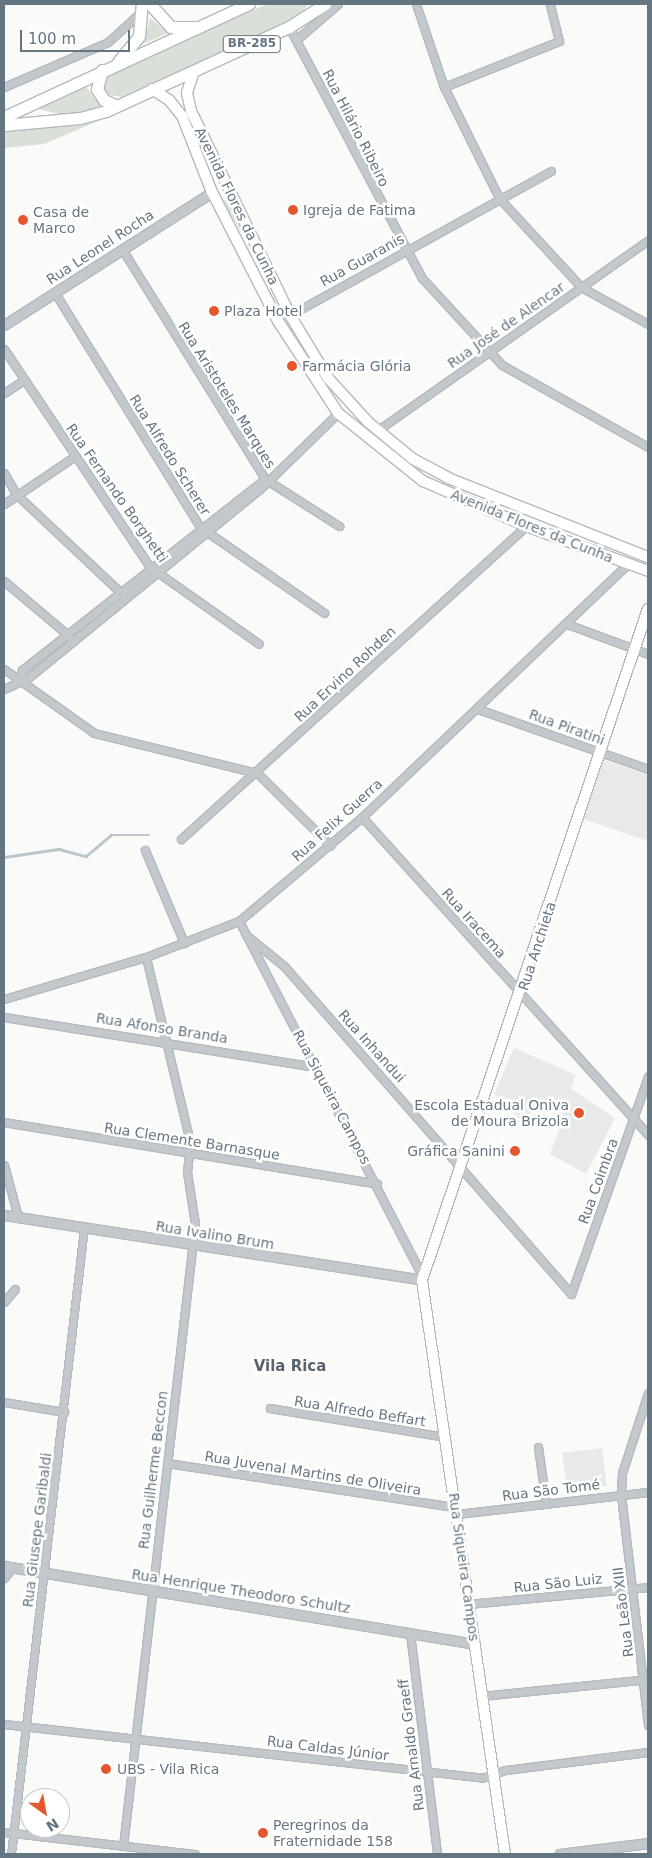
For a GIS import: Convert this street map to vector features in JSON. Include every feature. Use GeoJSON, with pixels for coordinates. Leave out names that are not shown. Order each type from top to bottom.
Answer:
{"type":"FeatureCollection","features":[{"type":"Feature","properties":{"kind":"main road","name":"BR-285"},"geometry":{"type":"LineString","coordinates":[[4,117],[118,62],[250,4]]}},
{"type":"Feature","properties":{"kind":"main road"},"geometry":{"type":"LineString","coordinates":[[311,16],[312,4]]}},
{"type":"Feature","properties":{"kind":"main road","name":"BR-285"},"geometry":{"type":"LineString","coordinates":[[4,125],[80,118],[117,106],[289,27],[311,16],[325,4]]}},
{"type":"Feature","properties":{"kind":"main road"},"geometry":{"type":"LineString","coordinates":[[118,62],[139,36],[145,6],[171,27],[200,27]]}},
{"type":"Feature","properties":{"kind":"main road"},"geometry":{"type":"LineString","coordinates":[[102,70],[97,89],[104,100],[117,106]]}},
{"type":"Feature","properties":{"kind":"main road","name":"Avenida Flores da Cunha"},"geometry":{"type":"LineString","coordinates":[[194,71],[188,102],[290,315],[328,378],[368,422],[413,458],[448,478],[648,557]]}},
{"type":"Feature","properties":{"kind":"main road","name":"Avenida Flores da Cunha"},"geometry":{"type":"LineString","coordinates":[[152,89],[169,100],[182,116],[212,192],[283,330],[338,413],[355,429],[424,481],[526,526],[648,571]]}},
{"type":"Feature","properties":{"kind":"main road"},"geometry":{"type":"LineString","coordinates":[[338,413],[346,409],[368,422]]}},
{"type":"Feature","properties":{"kind":"main road"},"geometry":{"type":"LineString","coordinates":[[355,429],[370,437],[378,430]]}},
{"type":"Feature","properties":{"kind":"main road","name":"Rua Anchieta"},"geometry":{"type":"LineString","coordinates":[[422,1278],[460,1164],[522,993],[648,610]]}},
{"type":"Feature","properties":{"kind":"main road","name":"Rua Siqueira Campos"},"geometry":{"type":"LineString","coordinates":[[422,1278],[504,1854]]}},
{"type":"Feature","properties":{"kind":"street"},"geometry":{"type":"LineString","coordinates":[[296,40],[338,4]]}},
{"type":"Feature","properties":{"kind":"street"},"geometry":{"type":"LineString","coordinates":[[416,4],[444,87],[499,198],[581,287],[648,324]]}},
{"type":"Feature","properties":{"kind":"street"},"geometry":{"type":"LineString","coordinates":[[444,87],[559,41],[550,4]]}},
{"type":"Feature","properties":{"kind":"street"},"geometry":{"type":"LineString","coordinates":[[4,87],[108,42],[145,6]]}},
{"type":"Feature","properties":{"kind":"street","name":"Rua Hilário Ribeiro"},"geometry":{"type":"LineString","coordinates":[[289,27],[405,250],[422,278],[488,353],[648,447]]}},
{"type":"Feature","properties":{"kind":"street","name":"Rua Guaranis"},"geometry":{"type":"LineString","coordinates":[[290,315],[551,171]]}},
{"type":"Feature","properties":{"kind":"street"},"geometry":{"type":"LineString","coordinates":[[215,180],[227,183],[224,194],[212,192],[215,180]]}},
{"type":"Feature","properties":{"kind":"street","name":"Rua Leonel Rocha"},"geometry":{"type":"LineString","coordinates":[[4,325],[212,192]]}},
{"type":"Feature","properties":{"kind":"street","name":"Rua José de Alencar"},"geometry":{"type":"LineString","coordinates":[[378,430],[648,240]]}},
{"type":"Feature","properties":{"kind":"street","name":"Rua Aristoteles Marques"},"geometry":{"type":"LineString","coordinates":[[122,249],[265,479],[339,526]]}},
{"type":"Feature","properties":{"kind":"street","name":"Rua Alfredo Scherer"},"geometry":{"type":"LineString","coordinates":[[55,293],[200,527],[324,613]]}},
{"type":"Feature","properties":{"kind":"street","name":"Rua Fernando Borghetti"},"geometry":{"type":"LineString","coordinates":[[4,348],[150,567],[259,644]]}},
{"type":"Feature","properties":{"kind":"street"},"geometry":{"type":"LineString","coordinates":[[4,394],[24,380]]}},
{"type":"Feature","properties":{"kind":"street"},"geometry":{"type":"LineString","coordinates":[[19,680],[22,670],[200,527],[265,479],[338,413]]}},
{"type":"Feature","properties":{"kind":"street"},"geometry":{"type":"LineString","coordinates":[[4,504],[16,494],[75,456]]}},
{"type":"Feature","properties":{"kind":"street"},"geometry":{"type":"LineString","coordinates":[[4,473],[16,494],[126,598]]}},
{"type":"Feature","properties":{"kind":"street"},"geometry":{"type":"LineString","coordinates":[[4,689],[74,640],[260,489],[265,479]]}},
{"type":"Feature","properties":{"kind":"street","name":"Rua Ervino Rohden"},"geometry":{"type":"LineString","coordinates":[[181,839],[257,773],[526,526]]}},
{"type":"Feature","properties":{"kind":"street","name":"Rua Felix Guerra"},"geometry":{"type":"LineString","coordinates":[[4,999],[146,958],[239,921],[362,817],[478,709],[629,563]]}},
{"type":"Feature","properties":{"kind":"street"},"geometry":{"type":"LineString","coordinates":[[4,581],[74,640]]}},
{"type":"Feature","properties":{"kind":"street"},"geometry":{"type":"LineString","coordinates":[[567,624],[648,654]]}},
{"type":"Feature","properties":{"kind":"street"},"geometry":{"type":"LineString","coordinates":[[4,669],[94,732],[257,773],[330,845]]}},
{"type":"Feature","properties":{"kind":"street","name":"Rua Piratini"},"geometry":{"type":"LineString","coordinates":[[478,709],[648,769]]}},
{"type":"Feature","properties":{"kind":"street","name":"Rua Iracema"},"geometry":{"type":"LineString","coordinates":[[362,817],[648,1135]]}},
{"type":"Feature","properties":{"kind":"street"},"geometry":{"type":"LineString","coordinates":[[145,850],[184,943]]}},
{"type":"Feature","properties":{"kind":"street","name":"Rua Siqueira Campos"},"geometry":{"type":"LineString","coordinates":[[239,921],[377,1184],[422,1278]]}},
{"type":"Feature","properties":{"kind":"street","name":"Rua Inhandui"},"geometry":{"type":"LineString","coordinates":[[246,936],[284,966],[460,1164],[571,1294]]}},
{"type":"Feature","properties":{"kind":"street","name":"Rua Guilherme Beccon"},"geometry":{"type":"LineString","coordinates":[[123,1846],[151,1590],[193,1246],[188,1153],[146,958]]}},
{"type":"Feature","properties":{"kind":"street","name":"Rua Afonso Branda"},"geometry":{"type":"LineString","coordinates":[[4,1017],[165,1041],[316,1067]]}},
{"type":"Feature","properties":{"kind":"street","name":"Rua Coimbra"},"geometry":{"type":"LineString","coordinates":[[571,1294],[648,1076]]}},
{"type":"Feature","properties":{"kind":"street","name":"Rua Clemente Barnasque"},"geometry":{"type":"LineString","coordinates":[[4,1122],[377,1184]]}},
{"type":"Feature","properties":{"kind":"street"},"geometry":{"type":"LineString","coordinates":[[4,1165],[18,1217]]}},
{"type":"Feature","properties":{"kind":"street","name":"Rua Ivalino Brum"},"geometry":{"type":"LineString","coordinates":[[4,1215],[193,1246],[422,1278]]}},
{"type":"Feature","properties":{"kind":"street","name":"Rua Giusepe Garibaldi"},"geometry":{"type":"LineString","coordinates":[[11,1854],[84,1228]]}},
{"type":"Feature","properties":{"kind":"street"},"geometry":{"type":"LineString","coordinates":[[4,1302],[15,1289]]}},
{"type":"Feature","properties":{"kind":"street","name":"Rua Leão XIII"},"geometry":{"type":"LineString","coordinates":[[648,1393],[622,1473],[622,1495],[632,1588],[646,1680],[648,1725]]}},
{"type":"Feature","properties":{"kind":"street"},"geometry":{"type":"LineString","coordinates":[[4,1402],[64,1412]]}},
{"type":"Feature","properties":{"kind":"street","name":"Rua Alfredo Beffart"},"geometry":{"type":"LineString","coordinates":[[270,1408],[446,1437]]}},
{"type":"Feature","properties":{"kind":"street"},"geometry":{"type":"LineString","coordinates":[[538,1447],[546,1503]]}},
{"type":"Feature","properties":{"kind":"street","name":"Rua Juvenal Martins de Oliveira"},"geometry":{"type":"LineString","coordinates":[[167,1463],[456,1511]]}},
{"type":"Feature","properties":{"kind":"street","name":"Rua São Tomé"},"geometry":{"type":"LineString","coordinates":[[456,1511],[648,1492]]}},
{"type":"Feature","properties":{"kind":"street"},"geometry":{"type":"LineString","coordinates":[[4,1578],[8,1567]]}},
{"type":"Feature","properties":{"kind":"street","name":"Rua Henrique Theodoro Schultz"},"geometry":{"type":"LineString","coordinates":[[8,1567],[475,1644]]}},
{"type":"Feature","properties":{"kind":"street","name":"Rua São Luiz"},"geometry":{"type":"LineString","coordinates":[[469,1604],[648,1587]]}},
{"type":"Feature","properties":{"kind":"street","name":"Rua Arnaldo Graeff"},"geometry":{"type":"LineString","coordinates":[[410,1633],[425,1772],[437,1854]]}},
{"type":"Feature","properties":{"kind":"street"},"geometry":{"type":"LineString","coordinates":[[482,1696],[646,1680]]}},
{"type":"Feature","properties":{"kind":"street","name":"Rua Caldas Júnior"},"geometry":{"type":"LineString","coordinates":[[4,1724],[482,1778],[494,1774],[648,1752]]}},
{"type":"Feature","properties":{"kind":"street"},"geometry":{"type":"LineString","coordinates":[[4,1832],[195,1854]]}},
{"type":"Feature","properties":{"kind":"street"},"geometry":{"type":"LineString","coordinates":[[560,1854],[648,1843]]}},
{"type":"Feature","properties":{"kind":"shaded area"},"geometry":{"type":"Polygon","coordinates":[[[267,4],[308,4],[296,21],[121,97],[104,94],[101,81],[108,74],[267,4]]]}},
{"type":"Feature","properties":{"kind":"shaded area"},"geometry":{"type":"Polygon","coordinates":[[[150,18],[168,33],[143,44],[150,18]]]}},
{"type":"Feature","properties":{"kind":"shaded area"},"geometry":{"type":"Polygon","coordinates":[[[84,84],[102,108],[62,115],[39,109],[84,84]]]}},
{"type":"Feature","properties":{"kind":"shaded area"},"geometry":{"type":"Polygon","coordinates":[[[124,110],[44,144],[4,148],[4,128],[102,117],[124,110]]]}},
{"type":"Feature","properties":{"kind":"shaded area"},"geometry":{"type":"Polygon","coordinates":[[[229,198],[248,239],[246,240],[223,201],[229,198]]]}},
{"type":"Feature","properties":{"kind":"shaded area"},"geometry":{"type":"Polygon","coordinates":[[[604,760],[648,775],[648,841],[583,819],[604,760]]]}},
{"type":"Feature","properties":{"kind":"shaded area","name":"Escola Estadual Oniva de Moura Brizola"},"geometry":{"type":"Polygon","coordinates":[[[514,1048],[576,1075],[571,1089],[615,1118],[586,1174],[550,1154],[564,1116],[534,1105],[525,1123],[509,1109],[512,1100],[494,1095],[514,1048]]]}},
{"type":"Feature","properties":{"kind":"shaded area"},"geometry":{"type":"Polygon","coordinates":[[[602,1448],[607,1486],[567,1491],[562,1453],[602,1448]]]}},
{"type":"Feature","properties":{"kind":"waterway"},"geometry":{"type":"LineString","coordinates":[[4,857],[59,849],[86,856],[111,835],[149,835]]}},
{"type":"Feature","properties":{"kind":"place","name":"Igreja de Fatima"},"geometry":{"type":"Point","coordinates":[293,210]}},
{"type":"Feature","properties":{"kind":"place","name":"Casa de Marco"},"geometry":{"type":"Point","coordinates":[23,220]}},
{"type":"Feature","properties":{"kind":"place","name":"Plaza Hotel"},"geometry":{"type":"Point","coordinates":[214,311]}},
{"type":"Feature","properties":{"kind":"place","name":"Farmácia Glória"},"geometry":{"type":"Point","coordinates":[292,366]}},
{"type":"Feature","properties":{"kind":"place","name":"Escola Estadual Oniva de Moura Brizola"},"geometry":{"type":"Point","coordinates":[579,1113]}},
{"type":"Feature","properties":{"kind":"place","name":"Gráfica Sanini"},"geometry":{"type":"Point","coordinates":[515,1151]}},
{"type":"Feature","properties":{"kind":"place","name":"UBS - Vila Rica"},"geometry":{"type":"Point","coordinates":[106,1769]}},
{"type":"Feature","properties":{"kind":"place","name":"Peregrinos da Fraternidade 158"},"geometry":{"type":"Point","coordinates":[263,1833]}},
{"type":"Feature","properties":{"kind":"district","name":"Vila Rica"},"geometry":{"type":"Point","coordinates":[290,1367]}}]}
